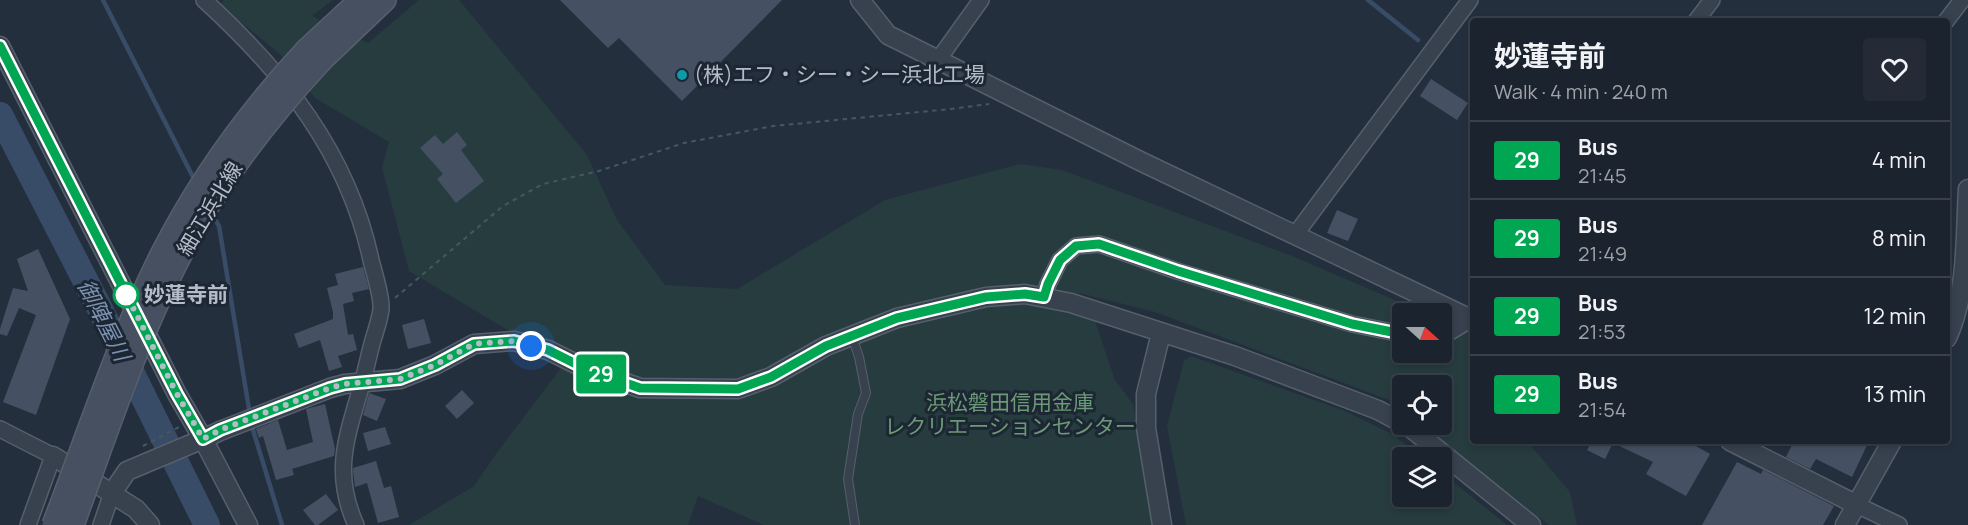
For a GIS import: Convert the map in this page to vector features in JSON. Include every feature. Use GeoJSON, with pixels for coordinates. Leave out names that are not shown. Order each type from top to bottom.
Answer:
{"type":"FeatureCollection","features":[{"type":"Feature","properties":{"kind":"main road","name":"細江浜北線"},"geometry":{"type":"LineString","coordinates":[[73,525],[124,386],[170,276],[210,204],[289,95],[315,54],[360,0]]}},
{"type":"Feature","properties":{"kind":"main road","name":"細江浜北線"},"geometry":{"type":"LineString","coordinates":[[53,525],[129,325],[168,243],[205,179],[240,127],[272,86],[385,0]]}},
{"type":"Feature","properties":{"kind":"street"},"geometry":{"type":"LineString","coordinates":[[204,0],[286,84],[318,129],[354,198],[367,239],[381,307],[347,432],[343,467],[345,490],[349,509],[356,525]]}},
{"type":"Feature","properties":{"kind":"street"},"geometry":{"type":"LineString","coordinates":[[860,0],[888,35],[1295,235],[1470,318]]}},
{"type":"Feature","properties":{"kind":"street"},"geometry":{"type":"LineString","coordinates":[[938,60],[981,0]]}},
{"type":"Feature","properties":{"kind":"street"},"geometry":{"type":"LineString","coordinates":[[1295,235],[1470,0]]}},
{"type":"Feature","properties":{"kind":"street"},"geometry":{"type":"LineString","coordinates":[[1698,18],[1712,0]]}},
{"type":"Feature","properties":{"kind":"street"},"geometry":{"type":"LineString","coordinates":[[1949,18],[1965,0]]}},
{"type":"Feature","properties":{"kind":"street"},"geometry":{"type":"LineString","coordinates":[[0,46],[177,394],[248,525]]}},
{"type":"Feature","properties":{"kind":"street"},"geometry":{"type":"LineString","coordinates":[[1950,329],[1959,303],[1962,283],[1968,189]]}},
{"type":"Feature","properties":{"kind":"street"},"geometry":{"type":"LineString","coordinates":[[1044,297],[1060,260],[1076,246],[1099,244],[1178,271],[1352,324],[1392,332]]}},
{"type":"Feature","properties":{"kind":"street"},"geometry":{"type":"LineString","coordinates":[[101,525],[112,493],[127,471],[220,430],[330,388],[345,384],[400,379],[435,365],[474,344],[514,341],[548,350],[586,369],[640,388],[738,389],[771,377],[826,346],[897,318],[986,297],[1025,294],[1071,303],[1234,356],[1335,393],[1392,418]]}},
{"type":"Feature","properties":{"kind":"street"},"geometry":{"type":"LineString","coordinates":[[1452,331],[1470,320]]}},
{"type":"Feature","properties":{"kind":"street"},"geometry":{"type":"LineString","coordinates":[[1161,333],[1146,394],[1146,428],[1162,525]]}},
{"type":"Feature","properties":{"kind":"street"},"geometry":{"type":"LineString","coordinates":[[0,429],[53,456],[112,493],[136,509],[150,525]]}},
{"type":"Feature","properties":{"kind":"street"},"geometry":{"type":"LineString","coordinates":[[1418,435],[1531,525]]}},
{"type":"Feature","properties":{"kind":"street"},"geometry":{"type":"LineString","coordinates":[[1736,444],[1899,525]]}},
{"type":"Feature","properties":{"kind":"street"},"geometry":{"type":"LineString","coordinates":[[1845,525],[1890,444]]}},
{"type":"Feature","properties":{"kind":"street"},"geometry":{"type":"LineString","coordinates":[[28,525],[53,456]]}},
{"type":"Feature","properties":{"kind":"lane"},"geometry":{"type":"LineString","coordinates":[[852,336],[866,393],[858,414],[848,479],[855,525]]}},
{"type":"Feature","properties":{"kind":"path"},"geometry":{"type":"LineString","coordinates":[[381,307],[398,296],[502,206],[543,184],[599,171],[684,143],[772,126],[951,109],[1018,99]]}},
{"type":"Feature","properties":{"kind":"path"},"geometry":{"type":"LineString","coordinates":[[147,442],[173,429]]}},
{"type":"Feature","properties":{"kind":"green space","name":"浜松磐田信用金庫 レクリエーションセンター"},"geometry":{"type":"Polygon","coordinates":[[[224,0],[333,0],[312,16],[368,43],[419,0],[459,0],[587,155],[617,220],[665,285],[737,289],[885,200],[1020,164],[1062,170],[1292,256],[1402,303],[1392,303],[1392,363],[1452,363],[1452,325],[1470,333],[1470,444],[1530,444],[1570,492],[1577,525],[1549,525],[1434,435],[1452,435],[1452,375],[1392,375],[1392,402],[1155,312],[1083,294],[982,286],[948,314],[991,307],[1034,304],[1067,308],[1094,318],[1115,380],[1133,404],[1152,525],[764,525],[698,496],[688,525],[409,525],[474,486],[564,364],[409,271],[382,167],[389,142],[315,98],[281,55],[220,5],[224,0]]]}},
{"type":"Feature","properties":{"kind":"green space"},"geometry":{"type":"Polygon","coordinates":[[[1191,356],[1345,411],[1392,434],[1409,447],[1392,447],[1392,507],[1452,507],[1452,481],[1507,525],[1186,525],[1167,426],[1184,361],[1191,356]]]}},
{"type":"Feature","properties":{"kind":"building","name":"(株)エフ・シー・シー浜北工場"},"geometry":{"type":"Polygon","coordinates":[[[560,0],[782,0],[682,101],[619,38],[608,48],[560,0]]]}},
{"type":"Feature","properties":{"kind":"building"},"geometry":{"type":"Polygon","coordinates":[[[1431,79],[1468,103],[1457,120],[1420,96],[1431,79]]]}},
{"type":"Feature","properties":{"kind":"building"},"geometry":{"type":"Polygon","coordinates":[[[457,132],[467,145],[461,150],[484,181],[456,203],[437,179],[443,174],[420,148],[435,135],[443,144],[457,132]]]}},
{"type":"Feature","properties":{"kind":"building"},"geometry":{"type":"Polygon","coordinates":[[[1337,210],[1358,219],[1348,241],[1327,233],[1337,210]]]}},
{"type":"Feature","properties":{"kind":"building"},"geometry":{"type":"Polygon","coordinates":[[[38,249],[70,319],[36,415],[3,402],[36,315],[19,308],[7,336],[0,334],[0,329],[13,288],[28,291],[17,259],[38,249]]]}},
{"type":"Feature","properties":{"kind":"building"},"geometry":{"type":"Polygon","coordinates":[[[363,267],[369,289],[352,293],[354,301],[343,304],[348,335],[353,334],[357,350],[338,356],[342,367],[329,371],[320,340],[299,348],[294,334],[333,319],[327,288],[338,285],[335,274],[363,267]]]}},
{"type":"Feature","properties":{"kind":"building"},"geometry":{"type":"Polygon","coordinates":[[[424,319],[431,343],[408,349],[402,325],[424,319]]]}},
{"type":"Feature","properties":{"kind":"building"},"geometry":{"type":"Polygon","coordinates":[[[462,390],[474,403],[457,419],[445,406],[462,390]]]}},
{"type":"Feature","properties":{"kind":"building"},"geometry":{"type":"Polygon","coordinates":[[[369,393],[386,399],[377,421],[363,415],[369,393]]]}},
{"type":"Feature","properties":{"kind":"building"},"geometry":{"type":"Polygon","coordinates":[[[325,404],[335,449],[334,456],[292,469],[294,475],[276,480],[263,436],[259,438],[256,429],[278,420],[287,450],[313,442],[306,409],[325,404]]]}},
{"type":"Feature","properties":{"kind":"building"},"geometry":{"type":"Polygon","coordinates":[[[385,427],[391,444],[368,451],[363,433],[385,427]]]}},
{"type":"Feature","properties":{"kind":"building"},"geometry":{"type":"Polygon","coordinates":[[[1590,444],[1612,444],[1605,459],[1587,450],[1590,444]]]}},
{"type":"Feature","properties":{"kind":"building"},"geometry":{"type":"Polygon","coordinates":[[[1615,444],[1692,444],[1710,454],[1686,496],[1646,474],[1653,462],[1615,444]]]}},
{"type":"Feature","properties":{"kind":"building"},"geometry":{"type":"Polygon","coordinates":[[[1792,444],[1868,444],[1852,477],[1816,459],[1810,469],[1786,457],[1792,444]]]}},
{"type":"Feature","properties":{"kind":"building"},"geometry":{"type":"Polygon","coordinates":[[[376,461],[384,488],[391,486],[399,517],[378,523],[367,483],[355,487],[353,471],[353,468],[376,461]]]}},
{"type":"Feature","properties":{"kind":"building"},"geometry":{"type":"Polygon","coordinates":[[[1737,462],[1761,474],[1763,470],[1834,506],[1823,525],[1702,525],[1737,462]]]}},
{"type":"Feature","properties":{"kind":"building"},"geometry":{"type":"Polygon","coordinates":[[[326,494],[338,510],[315,525],[303,510],[326,494]]]}},
{"type":"Feature","properties":{"kind":"waterway"},"geometry":{"type":"LineString","coordinates":[[103,0],[196,183]]}},
{"type":"Feature","properties":{"kind":"waterway"},"geometry":{"type":"LineString","coordinates":[[1368,0],[1418,40]]}},
{"type":"Feature","properties":{"kind":"waterway","name":"御陣屋川"},"geometry":{"type":"LineString","coordinates":[[0,115],[98,305],[207,525]]}},
{"type":"Feature","properties":{"kind":"waterway"},"geometry":{"type":"LineString","coordinates":[[212,214],[219,226],[249,409]]}},
{"type":"Feature","properties":{"kind":"waterway"},"geometry":{"type":"LineString","coordinates":[[253,430],[282,525]]}},
{"type":"Feature","properties":{"kind":"bus line","name":"29"},"geometry":{"type":"LineString","coordinates":[[0,46],[177,394],[203,439],[220,430],[330,388],[345,384],[400,379],[435,365],[474,344],[514,341],[548,350],[586,369],[640,388],[738,389],[771,377],[826,346],[897,318],[986,297],[1025,294],[1044,297],[1060,260],[1076,246],[1099,244],[1178,271],[1352,324],[1392,332]]}},
{"type":"Feature","properties":{"kind":"place","name":"(株)エフ・シー・シー浜北工場"},"geometry":{"type":"Point","coordinates":[682,75]}},
{"type":"Feature","properties":{"kind":"place","name":"妙蓮寺前"},"geometry":{"type":"Point","coordinates":[126,295]}},
{"type":"Feature","properties":{"kind":"route"},"geometry":{"type":"LineString","coordinates":[[126,295],[125,292],[177,394],[203,439],[220,430],[330,388],[345,384],[400,379],[435,365],[474,344],[514,341],[531,346]]}}]}
